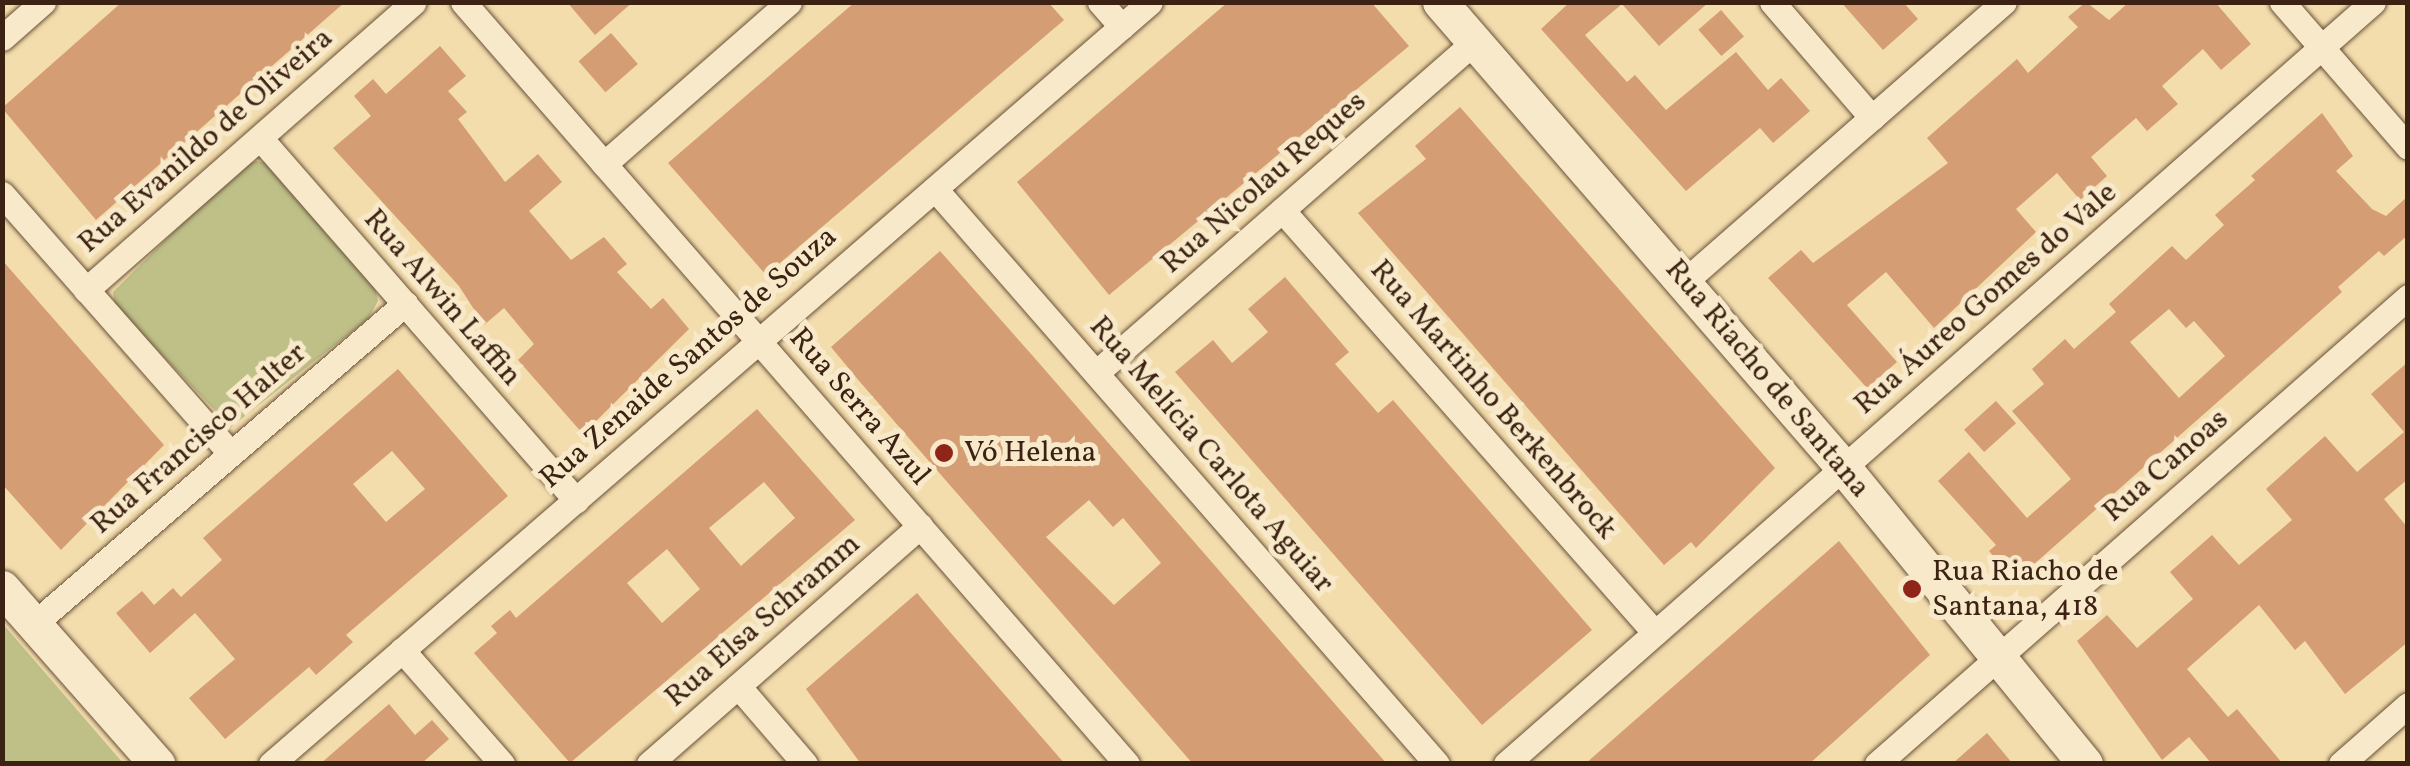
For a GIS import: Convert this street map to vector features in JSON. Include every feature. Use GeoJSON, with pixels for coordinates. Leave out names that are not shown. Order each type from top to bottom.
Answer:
{"type":"FeatureCollection","features":[{"type":"Feature","properties":{"kind":"street"},"geometry":{"type":"LineString","coordinates":[[2,38],[43,2]]}},
{"type":"Feature","properties":{"kind":"street","name":"Rua Evanildo de Oliveira"},"geometry":{"type":"LineString","coordinates":[[86,290],[414,2]]}},
{"type":"Feature","properties":{"kind":"street","name":"Rua Serra Azul"},"geometry":{"type":"LineString","coordinates":[[462,2],[1126,764]]}},
{"type":"Feature","properties":{"kind":"street"},"geometry":{"type":"LineString","coordinates":[[1100,2],[1122,28]]}},
{"type":"Feature","properties":{"kind":"street","name":"Rua Zenaide Santos de Souza"},"geometry":{"type":"LineString","coordinates":[[271,764],[1150,2]]}},
{"type":"Feature","properties":{"kind":"street","name":"Rua Riacho de Santana"},"geometry":{"type":"LineString","coordinates":[[1440,2],[1843,467],[2085,764]]}},
{"type":"Feature","properties":{"kind":"street"},"geometry":{"type":"LineString","coordinates":[[1772,2],[1872,118]]}},
{"type":"Feature","properties":{"kind":"street"},"geometry":{"type":"LineString","coordinates":[[1684,282],[2004,2]]}},
{"type":"Feature","properties":{"kind":"street"},"geometry":{"type":"LineString","coordinates":[[2282,2],[2408,147]]}},
{"type":"Feature","properties":{"kind":"street","name":"Rua Áureo Gomes do Vale"},"geometry":{"type":"LineString","coordinates":[[1506,764],[2372,2]]}},
{"type":"Feature","properties":{"kind":"street"},"geometry":{"type":"LineString","coordinates":[[604,164],[780,5]]}},
{"type":"Feature","properties":{"kind":"street","name":"Rua Nicolau Reques"},"geometry":{"type":"LineString","coordinates":[[1096,372],[1474,42]]}},
{"type":"Feature","properties":{"kind":"street","name":"Rua Alwin Laffin"},"geometry":{"type":"LineString","coordinates":[[260,138],[576,500]]}},
{"type":"Feature","properties":{"kind":"street","name":"Rua Melícia Carlota Aguiar"},"geometry":{"type":"LineString","coordinates":[[935,188],[1437,764]]}},
{"type":"Feature","properties":{"kind":"street"},"geometry":{"type":"LineString","coordinates":[[2,194],[231,454]]}},
{"type":"Feature","properties":{"kind":"street","name":"Rua Martinho Berkenbrock"},"geometry":{"type":"LineString","coordinates":[[1282,210],[1654,633]]}},
{"type":"Feature","properties":{"kind":"street","name":"Rua Canoas"},"geometry":{"type":"LineString","coordinates":[[1877,764],[2408,297]]}},
{"type":"Feature","properties":{"kind":"street","name":"Rua Francisco Halter"},"geometry":{"type":"LineString","coordinates":[[34,623],[405,304]]}},
{"type":"Feature","properties":{"kind":"street","name":"Rua Elsa Schramm"},"geometry":{"type":"LineString","coordinates":[[649,764],[920,526]]}},
{"type":"Feature","properties":{"kind":"street"},"geometry":{"type":"LineString","coordinates":[[2,588],[156,764]]}},
{"type":"Feature","properties":{"kind":"street"},"geometry":{"type":"LineString","coordinates":[[402,650],[502,764]]}},
{"type":"Feature","properties":{"kind":"street"},"geometry":{"type":"LineString","coordinates":[[738,686],[805,764]]}},
{"type":"Feature","properties":{"kind":"street"},"geometry":{"type":"LineString","coordinates":[[2340,764],[2408,705]]}},
{"type":"Feature","properties":{"kind":"green space"},"geometry":{"type":"Polygon","coordinates":[[[256,161],[268,163],[375,287],[378,301],[368,319],[231,427],[115,306],[113,292],[237,169],[256,161]]]}},
{"type":"Feature","properties":{"kind":"green space"},"geometry":{"type":"Polygon","coordinates":[[[3,624],[123,763],[3,763],[3,624]]]}},
{"type":"Feature","properties":{"kind":"building"},"geometry":{"type":"Polygon","coordinates":[[[122,2],[345,2],[96,220],[2,108],[122,2]]]}},
{"type":"Feature","properties":{"kind":"building"},"geometry":{"type":"Polygon","coordinates":[[[567,2],[633,2],[595,35],[567,2]]]}},
{"type":"Feature","properties":{"kind":"building"},"geometry":{"type":"Polygon","coordinates":[[[855,2],[1048,2],[1064,20],[766,275],[668,163],[855,2]]]}},
{"type":"Feature","properties":{"kind":"building"},"geometry":{"type":"Polygon","coordinates":[[[1228,2],[1371,2],[1409,46],[1109,295],[1017,182],[1228,2]]]}},
{"type":"Feature","properties":{"kind":"building"},"geometry":{"type":"Polygon","coordinates":[[[1570,2],[1709,2],[1659,46],[1622,4],[1585,35],[1627,82],[1635,75],[1666,110],[1736,52],[1768,90],[1781,78],[1810,111],[1773,143],[1760,128],[1686,191],[1541,29],[1570,2]]]}},
{"type":"Feature","properties":{"kind":"building"},"geometry":{"type":"Polygon","coordinates":[[[1841,2],[1903,2],[1918,19],[1883,50],[1841,2]]]}},
{"type":"Feature","properties":{"kind":"building"},"geometry":{"type":"Polygon","coordinates":[[[2086,2],[2109,20],[2129,2],[2215,2],[2251,44],[2221,70],[2203,49],[2162,86],[2178,104],[2147,131],[2136,118],[2091,157],[2107,176],[2080,200],[2057,173],[2016,209],[2036,232],[1934,328],[1886,272],[1847,305],[1897,362],[1867,388],[1768,278],[1801,250],[1813,263],[1948,163],[1927,138],[2017,59],[2028,73],[2078,27],[2068,17],[2086,2]]]}},
{"type":"Feature","properties":{"kind":"building"},"geometry":{"type":"Polygon","coordinates":[[[1721,10],[1744,36],[1721,56],[1698,30],[1721,10]]]}},
{"type":"Feature","properties":{"kind":"building"},"geometry":{"type":"Polygon","coordinates":[[[611,33],[638,64],[605,92],[579,61],[611,33]]]}},
{"type":"Feature","properties":{"kind":"building"},"geometry":{"type":"Polygon","coordinates":[[[440,46],[466,76],[448,91],[467,112],[458,119],[505,182],[538,154],[562,182],[529,211],[571,260],[604,237],[627,264],[617,272],[651,309],[663,298],[689,329],[583,434],[518,360],[534,344],[504,308],[484,325],[459,286],[333,148],[371,116],[354,96],[373,79],[386,94],[440,46]]]}},
{"type":"Feature","properties":{"kind":"building"},"geometry":{"type":"Polygon","coordinates":[[[1460,107],[1775,468],[1696,548],[1691,542],[1664,565],[1358,213],[1426,159],[1415,146],[1460,107]]]}},
{"type":"Feature","properties":{"kind":"building"},"geometry":{"type":"Polygon","coordinates":[[[2322,113],[2353,156],[2336,171],[2372,209],[2386,216],[2408,196],[2408,235],[2384,256],[2379,251],[2338,287],[2342,292],[2015,581],[1989,551],[1996,545],[1938,481],[1969,452],[2027,518],[2071,479],[2012,411],[2044,384],[2032,369],[2065,339],[2074,349],[2116,312],[2109,304],[2172,246],[2186,260],[2224,225],[2215,215],[2255,180],[2251,176],[2322,113]],[[2169,309],[2130,342],[2179,398],[2225,356],[2194,321],[2186,328],[2169,309]]]}},
{"type":"Feature","properties":{"kind":"building"},"geometry":{"type":"Polygon","coordinates":[[[940,251],[1387,764],[1193,764],[831,347],[940,251]],[[1089,500],[1046,537],[1114,605],[1161,563],[1123,518],[1113,527],[1089,500]]]}},
{"type":"Feature","properties":{"kind":"building"},"geometry":{"type":"Polygon","coordinates":[[[2,260],[164,445],[61,550],[2,484],[2,260]]]}},
{"type":"Feature","properties":{"kind":"building"},"geometry":{"type":"Polygon","coordinates":[[[1285,277],[1349,352],[1335,364],[1378,413],[1393,400],[1592,630],[1482,725],[1175,372],[1213,340],[1232,363],[1268,332],[1248,309],[1285,277]]]}},
{"type":"Feature","properties":{"kind":"building"},"geometry":{"type":"Polygon","coordinates":[[[2408,362],[2408,479],[2384,499],[2408,528],[2408,642],[2345,694],[2305,641],[2295,650],[2259,605],[2187,669],[2228,717],[2237,709],[2283,764],[2211,763],[2189,737],[2162,760],[2077,641],[2107,615],[2137,648],[2193,599],[2170,572],[2212,535],[2239,565],[2292,520],[2266,489],[2325,436],[2357,472],[2404,432],[2371,394],[2408,362]]]}},
{"type":"Feature","properties":{"kind":"building"},"geometry":{"type":"Polygon","coordinates":[[[398,369],[508,496],[346,635],[353,642],[316,675],[309,667],[225,739],[189,698],[235,659],[195,613],[150,653],[116,613],[142,591],[154,605],[173,588],[181,597],[222,560],[203,538],[398,369]],[[392,451],[353,484],[386,522],[425,489],[392,451]]]}},
{"type":"Feature","properties":{"kind":"building"},"geometry":{"type":"Polygon","coordinates":[[[1996,401],[2016,423],[1984,452],[1964,430],[1996,401]]]}},
{"type":"Feature","properties":{"kind":"building"},"geometry":{"type":"Polygon","coordinates":[[[757,409],[855,520],[570,763],[474,653],[497,633],[491,626],[510,610],[516,618],[757,409]],[[764,482],[709,528],[741,566],[795,518],[764,482]],[[667,549],[627,583],[662,623],[700,589],[667,549]]]}},
{"type":"Feature","properties":{"kind":"building"},"geometry":{"type":"Polygon","coordinates":[[[1839,541],[1930,655],[1809,764],[1585,764],[1839,541]]]}},
{"type":"Feature","properties":{"kind":"building"},"geometry":{"type":"Polygon","coordinates":[[[917,593],[1065,764],[861,764],[806,689],[917,593]]]}},
{"type":"Feature","properties":{"kind":"building"},"geometry":{"type":"Polygon","coordinates":[[[389,704],[415,735],[432,720],[449,739],[421,764],[320,764],[389,704]]]}},
{"type":"Feature","properties":{"kind":"building"},"geometry":{"type":"Polygon","coordinates":[[[1987,733],[2013,764],[1952,764],[1987,733]]]}},
{"type":"Feature","properties":{"kind":"place","name":"Vó Helena"},"geometry":{"type":"Point","coordinates":[944,453]}},
{"type":"Feature","properties":{"kind":"place","name":"Rua Riacho de Santana, 418"},"geometry":{"type":"Point","coordinates":[1912,589]}}]}
